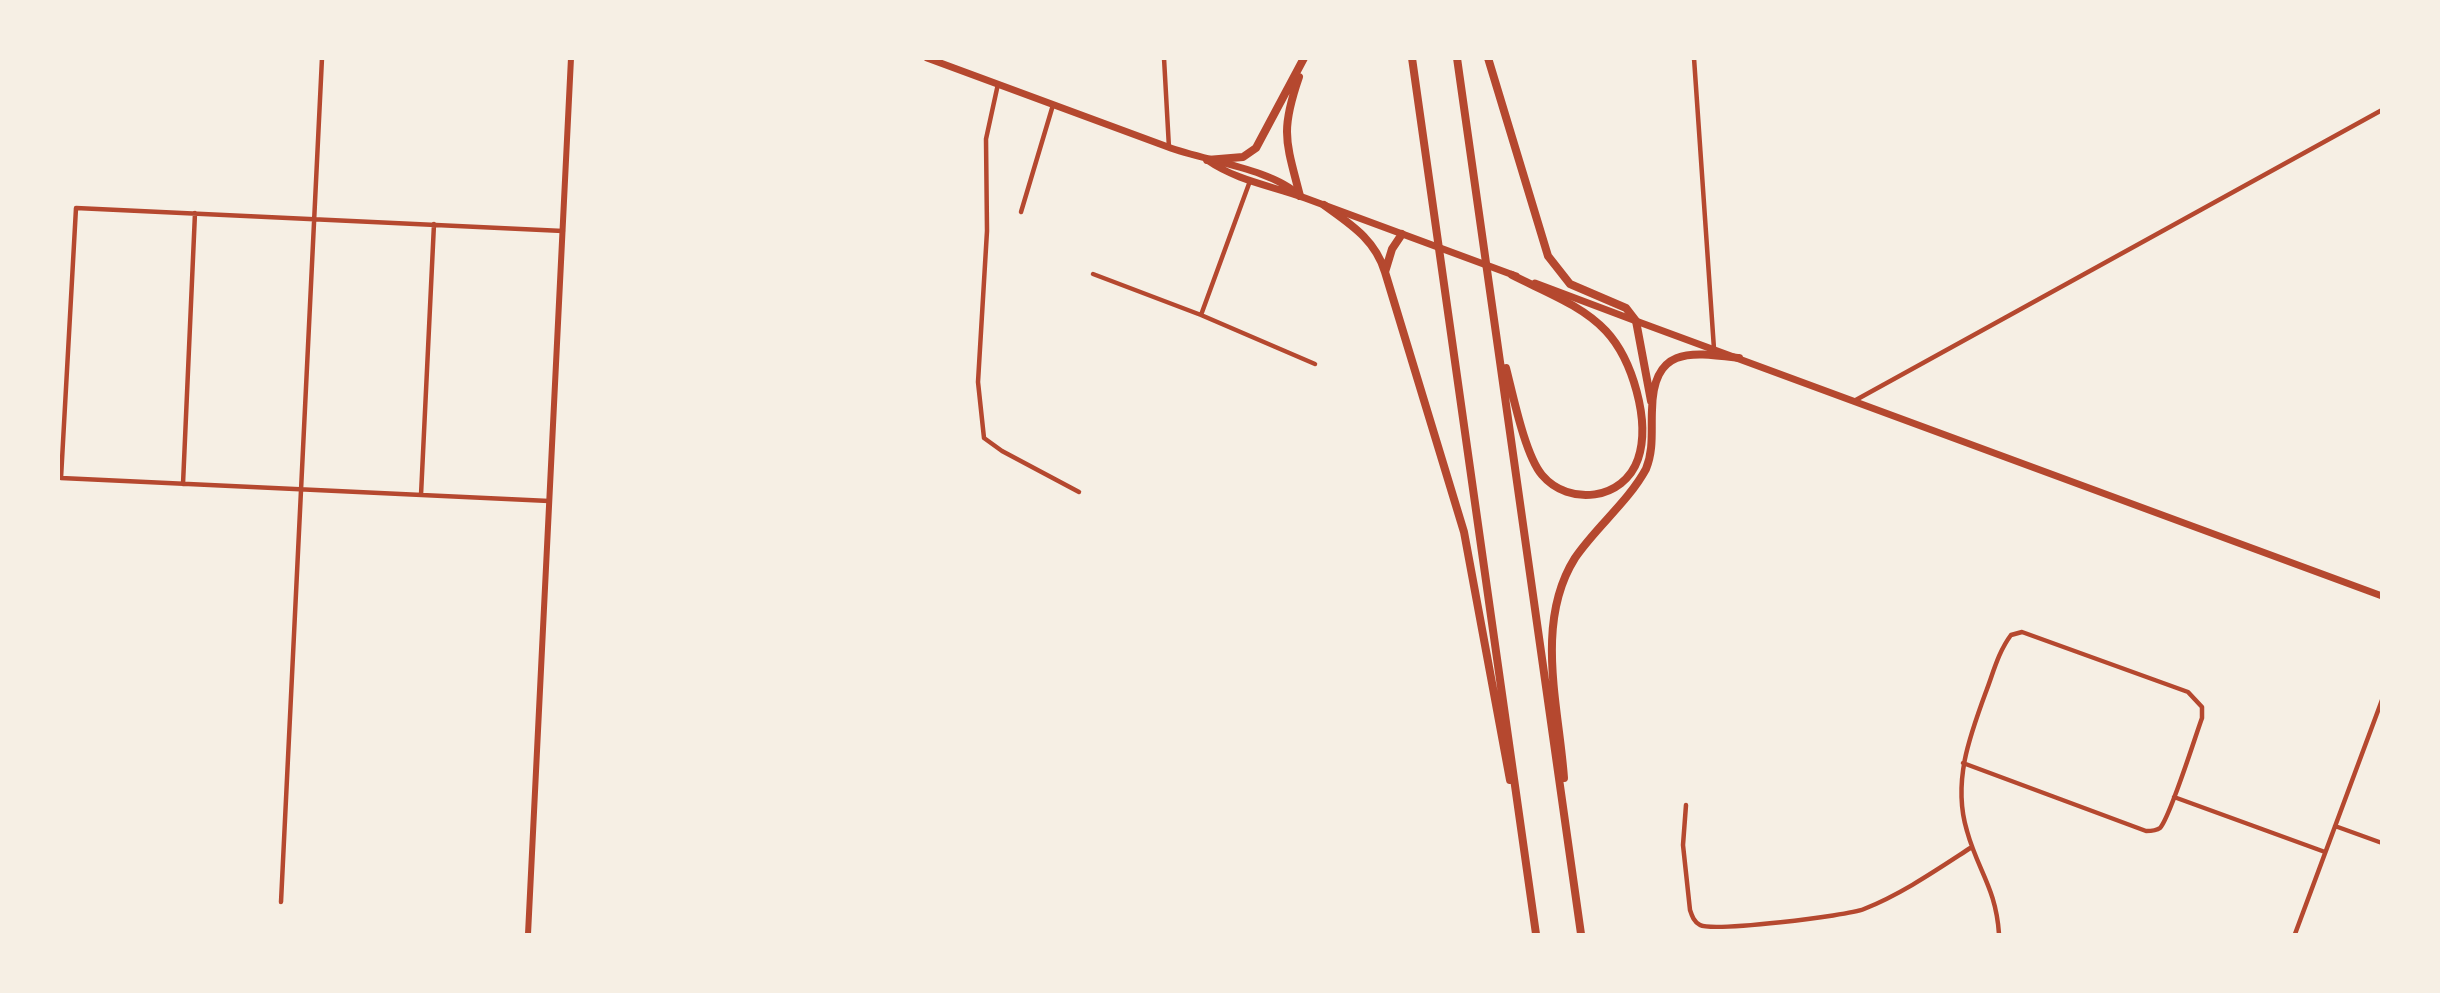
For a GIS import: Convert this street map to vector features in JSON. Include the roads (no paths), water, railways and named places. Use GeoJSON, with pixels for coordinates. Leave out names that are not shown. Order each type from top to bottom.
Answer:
{"type":"FeatureCollection","features":[{"type":"Feature","properties":{"kind":"highway"},"geometry":{"type":"LineString","coordinates":[[1207,160],[1243,158],[1256,148],[1305,58]]}},
{"type":"Feature","properties":{"kind":"highway"},"geometry":{"type":"LineString","coordinates":[[1300,196],[1285,131],[1289,106],[1305,58]]}},
{"type":"Feature","properties":{"kind":"highway"},"geometry":{"type":"LineString","coordinates":[[1412,58],[1424,132],[1440,273],[1470,459],[1536,934]]}},
{"type":"Feature","properties":{"kind":"highway"},"geometry":{"type":"LineString","coordinates":[[1457,58],[1485,240],[1581,934]]}},
{"type":"Feature","properties":{"kind":"highway"},"geometry":{"type":"LineString","coordinates":[[1488,58],[1548,256],[1570,284],[1626,308],[1636,321],[1652,408],[1652,445],[1646,469],[1577,556],[1563,584],[1558,603],[1552,649],[1569,848]]}},
{"type":"Feature","properties":{"kind":"highway"},"geometry":{"type":"LineString","coordinates":[[1324,205],[1361,232],[1378,253],[1385,272],[1464,532],[1524,849]]}},
{"type":"Feature","properties":{"kind":"highway"},"geometry":{"type":"LineString","coordinates":[[1385,272],[1392,249],[1402,234]]}},
{"type":"Feature","properties":{"kind":"highway"},"geometry":{"type":"LineString","coordinates":[[1497,336],[1523,430],[1542,476],[1556,487],[1577,495],[1602,493],[1620,484],[1635,466],[1641,442],[1638,400],[1628,365],[1612,337],[1597,323],[1580,310],[1512,274]]}},
{"type":"Feature","properties":{"kind":"highway"},"geometry":{"type":"LineString","coordinates":[[1652,408],[1659,375],[1673,358],[1705,354],[1739,358]]}},
{"type":"Feature","properties":{"kind":"main road"},"geometry":{"type":"LineString","coordinates":[[528,934],[571,58]]}},
{"type":"Feature","properties":{"kind":"main road"},"geometry":{"type":"LineString","coordinates":[[927,58],[1169,148],[1264,176],[1292,187],[1300,196]]}},
{"type":"Feature","properties":{"kind":"main road"},"geometry":{"type":"LineString","coordinates":[[1207,160],[1219,168],[1250,181],[1300,196],[2382,596]]}},
{"type":"Feature","properties":{"kind":"street"},"geometry":{"type":"LineString","coordinates":[[281,902],[322,58]]}},
{"type":"Feature","properties":{"kind":"street"},"geometry":{"type":"LineString","coordinates":[[1164,58],[1169,148]]}},
{"type":"Feature","properties":{"kind":"street"},"geometry":{"type":"LineString","coordinates":[[1694,58],[1714,350]]}},
{"type":"Feature","properties":{"kind":"street"},"geometry":{"type":"LineString","coordinates":[[998,84],[986,139],[987,231],[978,382],[984,438],[1002,451],[1079,492]]}},
{"type":"Feature","properties":{"kind":"street"},"geometry":{"type":"LineString","coordinates":[[1021,212],[1053,105]]}},
{"type":"Feature","properties":{"kind":"street"},"geometry":{"type":"LineString","coordinates":[[1854,401],[2382,110]]}},
{"type":"Feature","properties":{"kind":"street"},"geometry":{"type":"LineString","coordinates":[[1202,315],[1250,181]]}},
{"type":"Feature","properties":{"kind":"street"},"geometry":{"type":"LineString","coordinates":[[549,501],[60,478],[76,207],[563,231]]}},
{"type":"Feature","properties":{"kind":"street"},"geometry":{"type":"LineString","coordinates":[[183,484],[195,213]]}},
{"type":"Feature","properties":{"kind":"street"},"geometry":{"type":"LineString","coordinates":[[421,495],[434,224]]}},
{"type":"Feature","properties":{"kind":"street"},"geometry":{"type":"LineString","coordinates":[[1093,274],[1202,315],[1316,364]]}},
{"type":"Feature","properties":{"kind":"street"},"geometry":{"type":"LineString","coordinates":[[1964,763],[2146,831],[2156,830],[2162,825],[2174,796],[2202,718],[2200,702],[2188,692],[2021,632],[2011,635],[2001,649],[1972,730],[1964,763],[1961,800],[1972,847],[1995,902],[1999,934]]}},
{"type":"Feature","properties":{"kind":"street"},"geometry":{"type":"LineString","coordinates":[[2295,934],[2382,700]]}},
{"type":"Feature","properties":{"kind":"street"},"geometry":{"type":"LineString","coordinates":[[2174,796],[2325,852]]}},
{"type":"Feature","properties":{"kind":"street"},"geometry":{"type":"LineString","coordinates":[[1686,805],[1683,845],[1690,910],[1694,920],[1705,926],[1778,922],[1862,910],[1884,900],[1972,847]]}},
{"type":"Feature","properties":{"kind":"street"},"geometry":{"type":"LineString","coordinates":[[2335,826],[2382,843]]}}]}
